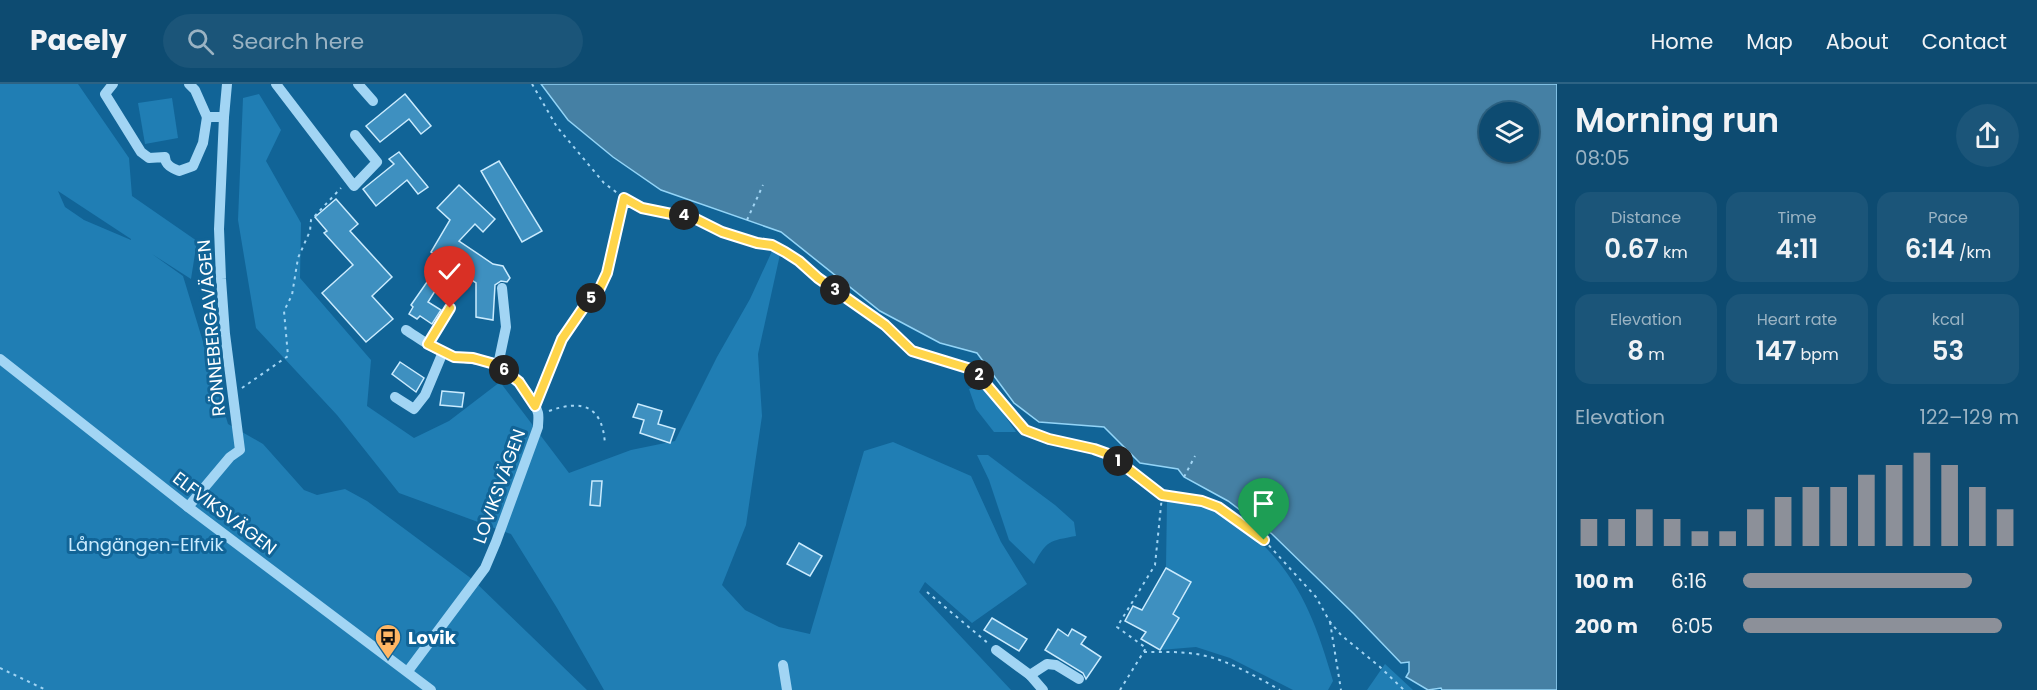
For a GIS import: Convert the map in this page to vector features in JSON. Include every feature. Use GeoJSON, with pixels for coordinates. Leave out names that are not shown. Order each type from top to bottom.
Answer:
{"type":"FeatureCollection","features":[{"type":"Feature","properties":{"kind":"street"},"geometry":{"type":"LineString","coordinates":[[112,84],[105,94],[141,152],[149,159],[165,157],[170,167],[179,171],[193,166],[203,143],[207,117],[195,90],[189,84]]}},
{"type":"Feature","properties":{"kind":"street"},"geometry":{"type":"LineString","coordinates":[[276,84],[354,186],[377,162],[355,135]]}},
{"type":"Feature","properties":{"kind":"street"},"geometry":{"type":"LineString","coordinates":[[358,84],[373,101]]}},
{"type":"Feature","properties":{"kind":"street","name":"RÖNNEBERGAVÄGEN"},"geometry":{"type":"LineString","coordinates":[[188,507],[230,457],[240,450],[225,334],[219,229],[224,117],[230,86]]}},
{"type":"Feature","properties":{"kind":"street"},"geometry":{"type":"LineString","coordinates":[[207,117],[224,117]]}},
{"type":"Feature","properties":{"kind":"street"},"geometry":{"type":"LineString","coordinates":[[498,365],[506,327],[502,288]]}},
{"type":"Feature","properties":{"kind":"street"},"geometry":{"type":"LineString","coordinates":[[406,330],[454,357],[473,358],[498,365],[519,382],[537,410]]}},
{"type":"Feature","properties":{"kind":"street"},"geometry":{"type":"LineString","coordinates":[[395,397],[414,409],[425,395],[443,352]]}},
{"type":"Feature","properties":{"kind":"street","name":"ELFVIKSVÄGEN"},"geometry":{"type":"LineString","coordinates":[[0,360],[188,507],[431,690]]}},
{"type":"Feature","properties":{"kind":"street","name":"LOVIKSVÄGEN"},"geometry":{"type":"LineString","coordinates":[[408,671],[485,568],[538,427],[537,410]]}},
{"type":"Feature","properties":{"kind":"street"},"geometry":{"type":"LineString","coordinates":[[996,650],[1030,675],[1043,690]]}},
{"type":"Feature","properties":{"kind":"street"},"geometry":{"type":"LineString","coordinates":[[1030,675],[1047,664],[1056,665],[1078,679]]}},
{"type":"Feature","properties":{"kind":"street"},"geometry":{"type":"LineString","coordinates":[[783,665],[787,690]]}},
{"type":"Feature","properties":{"kind":"path"},"geometry":{"type":"LineString","coordinates":[[532,84],[564,136],[604,183],[624,198],[642,208],[696,219],[722,232],[757,243],[772,245],[799,261],[818,278],[885,325],[912,351],[974,370],[1025,430],[1108,454],[1162,495],[1202,501],[1218,507],[1253,531],[1317,597],[1330,622],[1341,635],[1404,690]]}},
{"type":"Feature","properties":{"kind":"path"},"geometry":{"type":"LineString","coordinates":[[233,395],[288,356],[284,311],[292,294],[298,258],[310,231],[311,220],[348,180]]}},
{"type":"Feature","properties":{"kind":"path"},"geometry":{"type":"LineString","coordinates":[[747,220],[763,185]]}},
{"type":"Feature","properties":{"kind":"path"},"geometry":{"type":"LineString","coordinates":[[605,445],[604,432],[597,414],[582,405],[537,410],[562,339],[588,301],[599,290],[607,273],[624,198]]}},
{"type":"Feature","properties":{"kind":"path"},"geometry":{"type":"LineString","coordinates":[[428,344],[449,311],[454,275]]}},
{"type":"Feature","properties":{"kind":"path"},"geometry":{"type":"LineString","coordinates":[[1184,477],[1195,456]]}},
{"type":"Feature","properties":{"kind":"path"},"geometry":{"type":"LineString","coordinates":[[1120,690],[1146,648],[1117,627],[1155,565],[1162,495]]}},
{"type":"Feature","properties":{"kind":"path"},"geometry":{"type":"LineString","coordinates":[[927,592],[996,650]]}},
{"type":"Feature","properties":{"kind":"path"},"geometry":{"type":"LineString","coordinates":[[1330,622],[1341,690]]}},
{"type":"Feature","properties":{"kind":"path"},"geometry":{"type":"LineString","coordinates":[[1144,652],[1177,652],[1205,656],[1227,663],[1280,690]]}},
{"type":"Feature","properties":{"kind":"path"},"geometry":{"type":"LineString","coordinates":[[0,668],[46,690]]}},
{"type":"Feature","properties":{"kind":"green space","name":"Långängen-Elfvik"},"geometry":{"type":"Polygon","coordinates":[[[0,84],[78,84],[129,158],[132,196],[197,241],[191,279],[152,254],[183,276],[228,424],[263,444],[304,490],[317,495],[345,489],[367,501],[472,579],[587,690],[0,690],[0,84]],[[58,191],[65,207],[84,220],[131,239],[58,191]]]}},
{"type":"Feature","properties":{"kind":"green space"},"geometry":{"type":"Polygon","coordinates":[[[259,94],[281,130],[266,161],[301,223],[300,278],[371,360],[367,406],[414,438],[449,421],[500,382],[569,473],[631,450],[675,441],[717,357],[750,299],[773,249],[781,250],[758,354],[762,416],[746,525],[722,585],[745,610],[779,627],[810,634],[864,451],[893,442],[971,476],[1001,542],[1027,584],[972,623],[925,582],[919,592],[1011,690],[604,690],[511,534],[399,493],[337,415],[256,328],[238,220],[243,98],[259,94]]]}},
{"type":"Feature","properties":{"kind":"green space"},"geometry":{"type":"Polygon","coordinates":[[[172,98],[178,138],[145,144],[138,103],[172,98]]]}},
{"type":"Feature","properties":{"kind":"green space"},"geometry":{"type":"Polygon","coordinates":[[[983,384],[1016,432],[994,432],[976,409],[969,389],[983,384]]]}},
{"type":"Feature","properties":{"kind":"green space"},"geometry":{"type":"Polygon","coordinates":[[[977,455],[988,455],[1055,505],[1074,522],[1076,536],[1050,543],[1042,550],[1034,564],[1009,540],[989,480],[977,455]]]}},
{"type":"Feature","properties":{"kind":"green space"},"geometry":{"type":"Polygon","coordinates":[[[1182,499],[1225,513],[1262,544],[1278,561],[1302,597],[1311,616],[1333,681],[1328,690],[1293,690],[1230,658],[1196,647],[1160,650],[1179,618],[1173,614],[1191,582],[1166,568],[1167,500],[1182,499]]]}},
{"type":"Feature","properties":{"kind":"green space"},"geometry":{"type":"Polygon","coordinates":[[[1385,664],[1413,690],[1367,690],[1385,664]]]}},
{"type":"Feature","properties":{"kind":"shaded area"},"geometry":{"type":"Polygon","coordinates":[[[541,84],[1557,84],[1557,690],[1442,690],[1441,688],[1428,690],[1406,677],[1409,672],[1409,662],[1401,663],[1272,534],[1228,501],[1184,477],[1178,469],[1140,463],[1104,427],[1039,422],[1014,403],[977,353],[940,343],[880,311],[781,232],[661,190],[613,157],[568,120],[541,84]]]}},
{"type":"Feature","properties":{"kind":"building"},"geometry":{"type":"Polygon","coordinates":[[[405,94],[431,126],[421,134],[409,119],[380,142],[366,126],[405,94]]]}},
{"type":"Feature","properties":{"kind":"building"},"geometry":{"type":"Polygon","coordinates":[[[399,152],[428,187],[418,194],[407,180],[376,206],[363,189],[394,164],[389,159],[399,152]]]}},
{"type":"Feature","properties":{"kind":"building"},"geometry":{"type":"Polygon","coordinates":[[[499,161],[542,231],[522,242],[481,171],[499,161]]]}},
{"type":"Feature","properties":{"kind":"building"},"geometry":{"type":"Polygon","coordinates":[[[459,185],[495,219],[483,232],[475,224],[459,241],[493,264],[503,266],[510,278],[507,282],[501,281],[495,285],[493,320],[476,317],[476,283],[431,252],[450,220],[437,208],[459,185]]]}},
{"type":"Feature","properties":{"kind":"building"},"geometry":{"type":"Polygon","coordinates":[[[336,199],[358,224],[350,231],[392,277],[372,296],[393,319],[366,342],[322,293],[353,265],[324,233],[327,231],[315,217],[336,199]]]}},
{"type":"Feature","properties":{"kind":"building"},"geometry":{"type":"Polygon","coordinates":[[[427,282],[437,288],[428,302],[441,310],[432,324],[420,316],[417,319],[409,314],[413,307],[411,305],[427,282]]]}},
{"type":"Feature","properties":{"kind":"building"},"geometry":{"type":"Polygon","coordinates":[[[400,362],[424,378],[416,392],[392,374],[400,362]]]}},
{"type":"Feature","properties":{"kind":"building"},"geometry":{"type":"Polygon","coordinates":[[[442,391],[464,393],[462,407],[440,405],[442,391]]]}},
{"type":"Feature","properties":{"kind":"building"},"geometry":{"type":"Polygon","coordinates":[[[638,404],[662,411],[658,424],[675,429],[670,443],[640,433],[644,420],[633,417],[638,404]]]}},
{"type":"Feature","properties":{"kind":"building"},"geometry":{"type":"Polygon","coordinates":[[[592,481],[602,481],[600,506],[590,505],[592,481]]]}},
{"type":"Feature","properties":{"kind":"building"},"geometry":{"type":"Polygon","coordinates":[[[799,543],[822,556],[810,576],[787,564],[799,543]]]}},
{"type":"Feature","properties":{"kind":"building"},"geometry":{"type":"Polygon","coordinates":[[[1166,568],[1191,582],[1173,614],[1179,618],[1160,650],[1141,639],[1146,632],[1125,621],[1133,606],[1142,610],[1166,568]]]}},
{"type":"Feature","properties":{"kind":"building"},"geometry":{"type":"Polygon","coordinates":[[[992,618],[1027,639],[1019,651],[984,630],[992,618]]]}},
{"type":"Feature","properties":{"kind":"building"},"geometry":{"type":"Polygon","coordinates":[[[1058,629],[1068,636],[1072,629],[1086,637],[1081,644],[1101,657],[1086,679],[1083,673],[1045,650],[1058,629]]]}},
{"type":"Feature","properties":{"kind":"place","name":"Lovik"},"geometry":{"type":"Point","coordinates":[388,660]}},
{"type":"Feature","properties":{"kind":"route"},"geometry":{"type":"LineString","coordinates":[[450,308],[428,344],[454,357],[473,358],[498,365],[519,382],[535,406],[562,339],[588,301],[599,290],[607,273],[624,198],[642,208],[682,215],[722,232],[757,243],[772,245],[799,261],[818,278],[885,325],[912,351],[974,370],[1025,430],[1049,439],[1108,454],[1162,495],[1202,501],[1218,507],[1264,540]]}}]}
